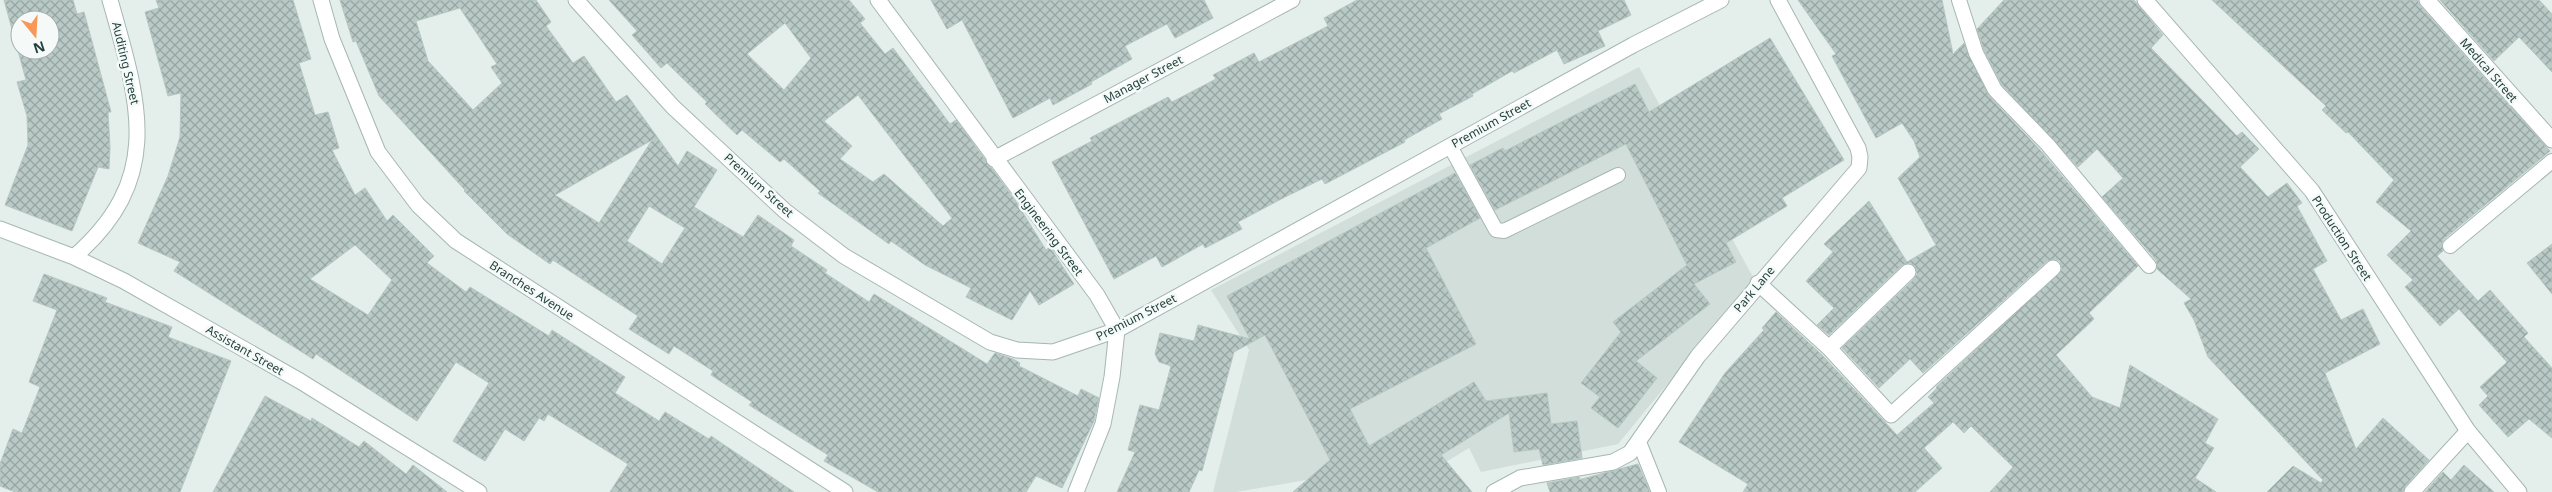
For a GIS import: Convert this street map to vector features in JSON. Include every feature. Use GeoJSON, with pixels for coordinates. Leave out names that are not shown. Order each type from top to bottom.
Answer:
{"type":"FeatureCollection","features":[{"type":"Feature","properties":{"kind":"street","name":"Auditing Street"},"geometry":{"type":"LineString","coordinates":[[74,257],[94,240],[115,214],[131,178],[139,136],[135,97],[110,0]]}},
{"type":"Feature","properties":{"kind":"street","name":"Branches Avenue"},"geometry":{"type":"LineString","coordinates":[[321,0],[332,39],[378,152],[418,205],[450,235],[845,492]]}},
{"type":"Feature","properties":{"kind":"street","name":"Premium Street"},"geometry":{"type":"LineString","coordinates":[[576,0],[673,107],[785,211],[844,256],[990,342],[1017,350],[1053,352],[1117,330],[1450,146],[1721,0]]}},
{"type":"Feature","properties":{"kind":"street","name":"Engineering Street"},"geometry":{"type":"LineString","coordinates":[[878,0],[1097,295],[1117,330]]}},
{"type":"Feature","properties":{"kind":"street","name":"Manager Street"},"geometry":{"type":"LineString","coordinates":[[994,158],[1292,0]]}},
{"type":"Feature","properties":{"kind":"street","name":"Park Lane"},"geometry":{"type":"LineString","coordinates":[[1494,492],[1520,478],[1613,462],[1630,453],[1698,356],[1758,283],[1859,168],[1860,157],[1849,130],[1778,0]]}},
{"type":"Feature","properties":{"kind":"street","name":"Production Street"},"geometry":{"type":"LineString","coordinates":[[2145,0],[2312,192],[2468,431],[2519,492]]}},
{"type":"Feature","properties":{"kind":"street","name":"Medical Street"},"geometry":{"type":"LineString","coordinates":[[2427,0],[2552,140]]}},
{"type":"Feature","properties":{"kind":"street","name":"Assistant Street"},"geometry":{"type":"LineString","coordinates":[[0,228],[74,257],[124,281],[300,381],[479,492]]}},
{"type":"Feature","properties":{"kind":"street"},"geometry":{"type":"LineString","coordinates":[[1758,283],[1829,348],[1891,415],[2053,268]]}},
{"type":"Feature","properties":{"kind":"street"},"geometry":{"type":"LineString","coordinates":[[1829,348],[1908,272]]}},
{"type":"Feature","properties":{"kind":"street"},"geometry":{"type":"LineString","coordinates":[[1076,492],[1103,424],[1112,377],[1117,330]]}},
{"type":"Feature","properties":{"kind":"street"},"geometry":{"type":"LineString","coordinates":[[2412,492],[2468,431]]}},
{"type":"Feature","properties":{"kind":"lane"},"geometry":{"type":"LineString","coordinates":[[1959,0],[1976,53],[1994,90],[2048,144],[2148,266]]}},
{"type":"Feature","properties":{"kind":"lane"},"geometry":{"type":"LineString","coordinates":[[1450,146],[1496,230],[1504,231],[1618,175]]}},
{"type":"Feature","properties":{"kind":"lane"},"geometry":{"type":"LineString","coordinates":[[2450,246],[2552,161]]}},
{"type":"Feature","properties":{"kind":"lane"},"geometry":{"type":"LineString","coordinates":[[1639,442],[1659,492]]}},
{"type":"Feature","properties":{"kind":"shaded area"},"geometry":{"type":"Polygon","coordinates":[[[1639,67],[1754,279],[1618,444],[1481,472],[1469,448],[1413,482],[1329,476],[1236,492],[1213,492],[1249,350],[1211,290],[1639,67]]]}},
{"type":"Feature","properties":{"kind":"building"},"geometry":{"type":"Polygon","coordinates":[[[4,0],[73,0],[77,14],[84,12],[111,112],[108,112],[109,169],[98,167],[72,231],[5,205],[28,145],[27,116],[17,82],[26,80],[20,60],[60,60],[60,10],[10,10],[10,22],[4,0]]]}},
{"type":"Feature","properties":{"kind":"building"},"geometry":{"type":"Polygon","coordinates":[[[156,0],[293,0],[311,59],[299,63],[315,115],[328,112],[339,148],[332,150],[355,195],[365,188],[387,221],[393,215],[434,256],[427,263],[466,292],[470,287],[549,336],[552,330],[625,377],[615,393],[659,421],[665,412],[709,439],[711,436],[794,492],[610,492],[628,464],[548,414],[544,421],[539,418],[524,441],[505,429],[485,461],[453,441],[489,383],[456,362],[417,421],[316,354],[313,359],[174,271],[180,262],[138,243],[168,176],[180,137],[181,93],[168,96],[145,12],[159,8],[156,0]],[[355,245],[310,279],[368,315],[392,280],[355,245]]]}},
{"type":"Feature","properties":{"kind":"building"},"geometry":{"type":"Polygon","coordinates":[[[340,0],[536,0],[551,22],[546,26],[573,63],[584,56],[616,102],[627,95],[678,166],[687,151],[717,170],[694,207],[743,237],[758,215],[794,240],[791,246],[827,270],[825,273],[869,302],[874,294],[987,364],[995,353],[1013,359],[1020,363],[1019,366],[1078,396],[1081,389],[1099,398],[1094,421],[1062,488],[1036,476],[1026,492],[878,492],[824,461],[828,455],[749,405],[752,402],[711,375],[713,371],[674,346],[669,354],[629,329],[638,316],[553,260],[550,264],[507,234],[464,191],[379,96],[356,41],[353,42],[340,0]],[[460,8],[416,21],[428,61],[473,110],[502,83],[491,67],[497,64],[460,8]],[[652,140],[555,195],[599,223],[652,140]],[[649,206],[627,241],[662,264],[685,228],[649,206]]]}},
{"type":"Feature","properties":{"kind":"building"},"geometry":{"type":"Polygon","coordinates":[[[609,0],[849,0],[865,19],[860,23],[885,54],[893,48],[950,124],[956,120],[1015,200],[1046,250],[1050,247],[1074,284],[1039,305],[1030,291],[1012,320],[966,297],[971,288],[925,265],[891,241],[889,244],[818,193],[820,191],[784,159],[780,162],[742,130],[737,135],[667,63],[661,68],[632,35],[637,31],[609,0]],[[785,23],[747,54],[784,90],[811,58],[785,23]],[[858,95],[824,121],[852,146],[840,159],[873,182],[884,174],[943,226],[952,218],[858,95]]]}},
{"type":"Feature","properties":{"kind":"building"},"geometry":{"type":"Polygon","coordinates":[[[931,0],[1204,0],[1213,18],[1175,38],[1167,24],[1125,46],[1132,59],[1091,82],[1092,84],[1053,105],[1050,98],[1013,118],[962,20],[947,29],[931,0]]]}},
{"type":"Feature","properties":{"kind":"building"},"geometry":{"type":"Polygon","coordinates":[[[1357,0],[1624,0],[1631,15],[1598,31],[1605,46],[1564,64],[1557,50],[1514,73],[1512,71],[1472,94],[1473,96],[1439,114],[1442,119],[1404,140],[1405,142],[1325,184],[1322,179],[1238,222],[1242,229],[1205,248],[1203,244],[1162,267],[1156,256],[1114,279],[1052,162],[1092,141],[1090,138],[1168,97],[1172,102],[1216,79],[1213,75],[1254,53],[1259,62],[1328,26],[1324,18],[1357,0]]]}},
{"type":"Feature","properties":{"kind":"building"},"geometry":{"type":"Polygon","coordinates":[[[1798,0],[1942,0],[1953,54],[1964,43],[1989,96],[2041,151],[2138,266],[2089,313],[2094,319],[2056,355],[2092,397],[2120,408],[2130,365],[2218,419],[2205,443],[2214,448],[2195,478],[2216,492],[1990,492],[2013,467],[1971,426],[1964,433],[1953,422],[1924,448],[1942,468],[1915,492],[1743,492],[1748,484],[1679,442],[1725,373],[1764,330],[1762,328],[1776,312],[1822,355],[1897,435],[1934,403],[1928,397],[1936,387],[2062,270],[2060,261],[2055,259],[2047,261],[1923,373],[1910,359],[1879,388],[1842,348],[1914,279],[1917,274],[1915,266],[1910,263],[1902,265],[1829,335],[1817,325],[1834,308],[1806,281],[1833,252],[1824,244],[1869,201],[1907,262],[1936,245],[1898,178],[1920,157],[1914,141],[1902,123],[1876,138],[1832,56],[1836,54],[1798,0]]]}},
{"type":"Feature","properties":{"kind":"building"},"geometry":{"type":"Polygon","coordinates":[[[2004,0],[2134,0],[2163,35],[2151,48],[2237,136],[2242,132],[2259,149],[2240,167],[2268,197],[2287,183],[2302,203],[2297,206],[2327,261],[2313,269],[2341,320],[2363,309],[2380,344],[2325,373],[2356,449],[2383,418],[2429,460],[2405,486],[2403,492],[2267,492],[2293,466],[2321,483],[2323,480],[2208,357],[2194,320],[2184,303],[2191,299],[2157,269],[2156,260],[2102,197],[2123,178],[2097,149],[2078,167],[2002,85],[1984,50],[1977,29],[2004,0]]]}},
{"type":"Feature","properties":{"kind":"building"},"geometry":{"type":"Polygon","coordinates":[[[2212,0],[2418,0],[2420,6],[2550,151],[2444,239],[2442,243],[2443,251],[2437,256],[2478,301],[2490,290],[2528,333],[2524,337],[2552,368],[2552,438],[2529,419],[2508,437],[2479,405],[2488,396],[2480,387],[2507,362],[2459,309],[2440,326],[2405,287],[2413,280],[2387,255],[2411,231],[2376,202],[2394,180],[2348,132],[2346,133],[2322,110],[2326,106],[2212,0]]]}},
{"type":"Feature","properties":{"kind":"building"},"geometry":{"type":"Polygon","coordinates":[[[2440,0],[2539,0],[2552,14],[2552,72],[2519,37],[2494,61],[2440,0]]]}},
{"type":"Feature","properties":{"kind":"building"},"geometry":{"type":"Polygon","coordinates":[[[1770,38],[1844,160],[1782,198],[1787,206],[1726,243],[1736,262],[1694,284],[1710,304],[1636,361],[1657,378],[1618,428],[1591,408],[1600,397],[1581,383],[1621,332],[1613,322],[1687,265],[1626,144],[1495,210],[1470,165],[1503,148],[1505,151],[1635,84],[1649,112],[1770,38]]]}},
{"type":"Feature","properties":{"kind":"building"},"geometry":{"type":"Polygon","coordinates":[[[1455,173],[1480,218],[1426,248],[1476,344],[1350,409],[1369,446],[1474,382],[1486,401],[1547,393],[1551,424],[1577,421],[1582,458],[1543,465],[1539,449],[1514,452],[1509,413],[1441,455],[1472,492],[1293,492],[1330,460],[1265,335],[1234,352],[1202,471],[1199,470],[1189,492],[1117,492],[1135,452],[1128,450],[1140,405],[1159,410],[1171,366],[1159,362],[1155,354],[1160,333],[1194,341],[1198,325],[1250,339],[1227,296],[1455,173]]]}},
{"type":"Feature","properties":{"kind":"building"},"geometry":{"type":"Polygon","coordinates":[[[2552,244],[2552,294],[2527,263],[2552,244]]]}},
{"type":"Feature","properties":{"kind":"building"},"geometry":{"type":"Polygon","coordinates":[[[44,274],[107,298],[105,302],[172,327],[168,337],[231,361],[180,492],[15,492],[0,486],[0,464],[13,429],[22,433],[40,387],[29,382],[57,310],[33,301],[44,274]]]}},
{"type":"Feature","properties":{"kind":"building"},"geometry":{"type":"Polygon","coordinates":[[[265,396],[311,421],[312,418],[359,447],[364,441],[406,474],[413,465],[447,492],[213,492],[265,396]]]}},
{"type":"Feature","properties":{"kind":"building"},"geometry":{"type":"Polygon","coordinates":[[[1638,464],[1650,492],[1550,492],[1547,483],[1580,477],[1578,480],[1638,464]]]}},
{"type":"Feature","properties":{"kind":"building"},"geometry":{"type":"Polygon","coordinates":[[[2464,465],[2494,492],[2425,492],[2443,472],[2451,480],[2464,465]]]}}]}
